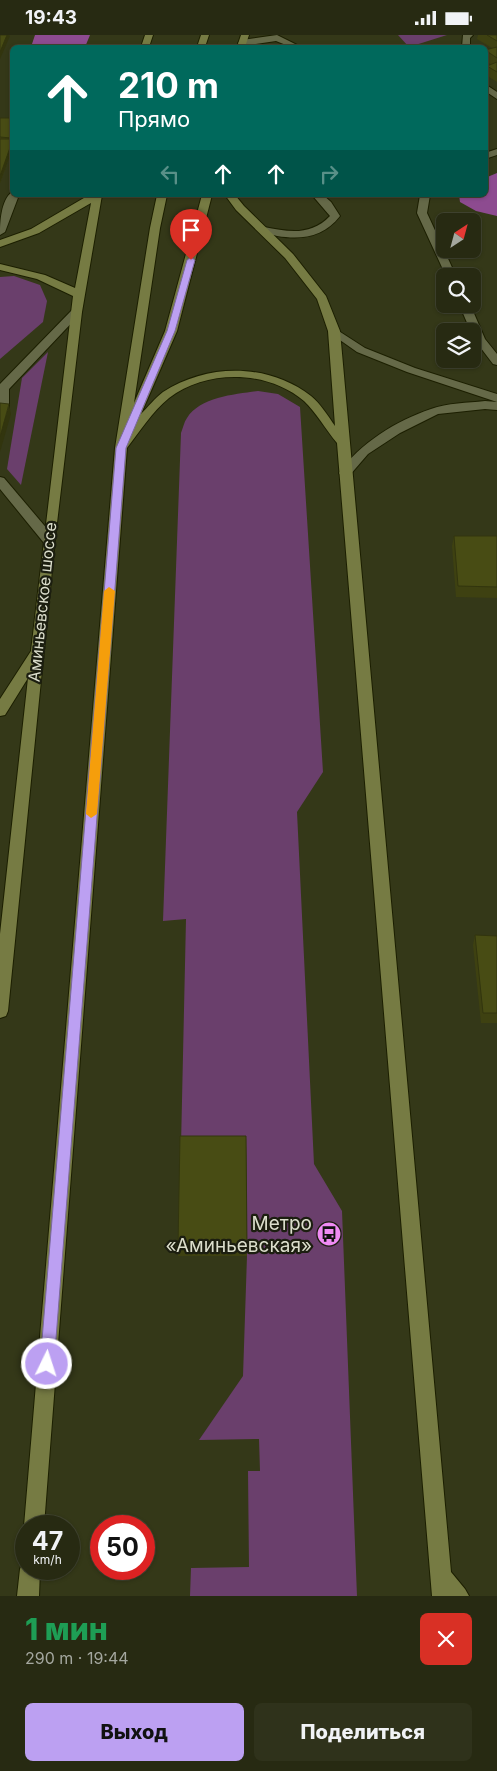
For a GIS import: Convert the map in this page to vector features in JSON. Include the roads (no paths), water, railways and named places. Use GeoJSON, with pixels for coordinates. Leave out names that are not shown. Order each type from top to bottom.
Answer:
{"type":"FeatureCollection","features":[{"type":"Feature","properties":{"kind":"main road"},"geometry":{"type":"LineString","coordinates":[[0,244],[35,231],[93,197]]}},
{"type":"Feature","properties":{"kind":"main road","name":"Аминьевское шоссе"},"geometry":{"type":"LineString","coordinates":[[0,1011],[49,540],[76,312],[96,197]]}},
{"type":"Feature","properties":{"kind":"main road"},"geometry":{"type":"LineString","coordinates":[[35,1515],[121,448],[155,228],[162,197]]}},
{"type":"Feature","properties":{"kind":"main road"},"geometry":{"type":"LineString","coordinates":[[121,448],[171,331],[207,197]]}},
{"type":"Feature","properties":{"kind":"main road"},"geometry":{"type":"LineString","coordinates":[[232,197],[307,277],[322,298],[334,331],[344,473],[442,1586],[458,1596]]}},
{"type":"Feature","properties":{"kind":"main road"},"geometry":{"type":"LineString","coordinates":[[0,267],[32,273],[56,281],[80,295]]}},
{"type":"Feature","properties":{"kind":"main road"},"geometry":{"type":"LineString","coordinates":[[121,448],[141,421],[165,396],[189,382],[212,375],[248,374],[275,379],[308,399],[342,442]]}},
{"type":"Feature","properties":{"kind":"main road"},"geometry":{"type":"LineString","coordinates":[[0,711],[37,652]]}},
{"type":"Feature","properties":{"kind":"main road"},"geometry":{"type":"LineString","coordinates":[[28,1596],[29,1580]]}},
{"type":"Feature","properties":{"kind":"street"},"geometry":{"type":"LineString","coordinates":[[284,35],[295,45]]}},
{"type":"Feature","properties":{"kind":"street"},"geometry":{"type":"LineString","coordinates":[[242,42],[263,38],[277,38],[293,45]]}},
{"type":"Feature","properties":{"kind":"street"},"geometry":{"type":"LineString","coordinates":[[0,232],[13,197]]}},
{"type":"Feature","properties":{"kind":"street"},"geometry":{"type":"LineString","coordinates":[[264,230],[310,235],[327,227],[335,217],[327,204],[319,197]]}},
{"type":"Feature","properties":{"kind":"street"},"geometry":{"type":"LineString","coordinates":[[424,197],[422,213],[447,268]]}},
{"type":"Feature","properties":{"kind":"street"},"geometry":{"type":"LineString","coordinates":[[3,414],[1,385],[19,371],[76,312]]}},
{"type":"Feature","properties":{"kind":"street"},"geometry":{"type":"LineString","coordinates":[[468,313],[480,339],[497,362]]}},
{"type":"Feature","properties":{"kind":"street"},"geometry":{"type":"LineString","coordinates":[[334,331],[361,350],[411,370],[497,398]]}},
{"type":"Feature","properties":{"kind":"street"},"geometry":{"type":"LineString","coordinates":[[344,473],[364,451],[396,430],[435,411],[485,405],[497,406]]}},
{"type":"Feature","properties":{"kind":"street"},"geometry":{"type":"LineString","coordinates":[[0,481],[49,540]]}},
{"type":"Feature","properties":{"kind":"place","name":"Метро «Аминьевская»"},"geometry":{"type":"Point","coordinates":[329,1234]}}]}
